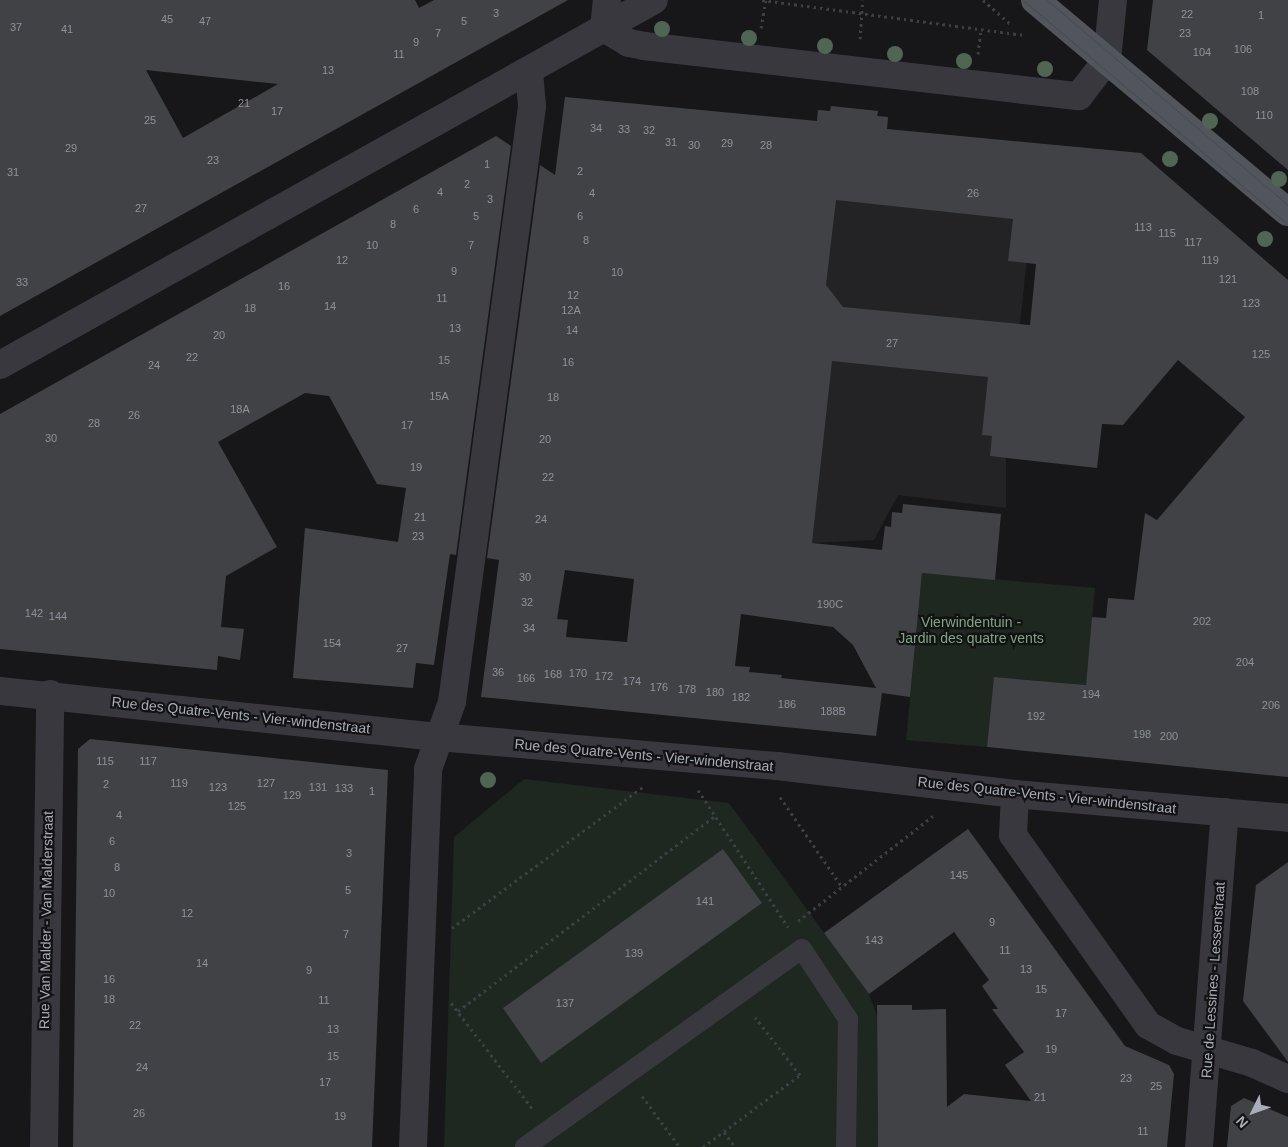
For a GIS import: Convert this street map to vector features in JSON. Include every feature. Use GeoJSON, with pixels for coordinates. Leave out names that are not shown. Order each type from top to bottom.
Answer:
{"type":"FeatureCollection","features":[{"type":"Feature","properties":{"kind":"main road"},"geometry":{"type":"LineString","coordinates":[[1035,0],[1288,212]]}},
{"type":"Feature","properties":{"kind":"street"},"geometry":{"type":"LineString","coordinates":[[604,28],[607,0]]}},
{"type":"Feature","properties":{"kind":"street"},"geometry":{"type":"LineString","coordinates":[[0,365],[654,0]]}},
{"type":"Feature","properties":{"kind":"street"},"geometry":{"type":"LineString","coordinates":[[604,28],[629,43],[644,46],[1079,96],[1107,60],[1114,0]]}},
{"type":"Feature","properties":{"kind":"street"},"geometry":{"type":"LineString","coordinates":[[413,1147],[428,769],[452,702],[532,106],[528,71]]}},
{"type":"Feature","properties":{"kind":"street","name":"Rue des Quatre-Vents - Vier-windenstraat"},"geometry":{"type":"LineString","coordinates":[[0,690],[438,737],[757,765],[936,783],[1014,794],[1288,818]]}},
{"type":"Feature","properties":{"kind":"street","name":"Rue Van Malder - Van Malderstraat"},"geometry":{"type":"LineString","coordinates":[[44,1147],[50,694]]}},
{"type":"Feature","properties":{"kind":"street"},"geometry":{"type":"LineString","coordinates":[[1014,794],[1013,836],[1148,1025],[1177,1041],[1252,1063],[1288,1079]]}},
{"type":"Feature","properties":{"kind":"street","name":"Rue de Lessines - Lessenstraat"},"geometry":{"type":"LineString","coordinates":[[1199,1147],[1209,1051],[1225,812]]}},
{"type":"Feature","properties":{"kind":"lane"},"geometry":{"type":"LineString","coordinates":[[1107,60],[1288,219]]}},
{"type":"Feature","properties":{"kind":"lane"},"geometry":{"type":"LineString","coordinates":[[525,1147],[802,949],[848,1019],[846,1147]]}},
{"type":"Feature","properties":{"kind":"path"},"geometry":{"type":"LineString","coordinates":[[762,0],[1026,35]]}},
{"type":"Feature","properties":{"kind":"path"},"geometry":{"type":"LineString","coordinates":[[761,28],[766,0]]}},
{"type":"Feature","properties":{"kind":"path"},"geometry":{"type":"LineString","coordinates":[[860,40],[862,0]]}},
{"type":"Feature","properties":{"kind":"path"},"geometry":{"type":"LineString","coordinates":[[444,927],[452,928],[631,799],[674,758],[716,814],[789,928]]}},
{"type":"Feature","properties":{"kind":"path"},"geometry":{"type":"LineString","coordinates":[[757,765],[842,887]]}},
{"type":"Feature","properties":{"kind":"path"},"geometry":{"type":"LineString","coordinates":[[809,912],[933,816],[936,783]]}},
{"type":"Feature","properties":{"kind":"path"},"geometry":{"type":"LineString","coordinates":[[458,1010],[716,814]]}},
{"type":"Feature","properties":{"kind":"path"},"geometry":{"type":"LineString","coordinates":[[703,1147],[800,1075],[738,994]]}},
{"type":"Feature","properties":{"kind":"path"},"geometry":{"type":"LineString","coordinates":[[443,1001],[449,1001],[458,1010],[534,1110],[526,1116]]}},
{"type":"Feature","properties":{"kind":"path"},"geometry":{"type":"LineString","coordinates":[[626,1074],[679,1147]]}},
{"type":"Feature","properties":{"kind":"path"},"geometry":{"type":"LineString","coordinates":[[724,1132],[735,1147]]}},
{"type":"Feature","properties":{"kind":"shaded area"},"geometry":{"type":"Polygon","coordinates":[[[831,106],[878,111],[877,116],[888,117],[887,129],[1039,144],[1006,457],[1006,508],[898,495],[874,540],[813,543],[812,548],[774,265],[789,118],[817,122],[818,110],[830,111],[831,106]]]}},
{"type":"Feature","properties":{"kind":"green space","name":"Vierwindentuin - Jardin des quatre vents"},"geometry":{"type":"Polygon","coordinates":[[[922,573],[1095,588],[1086,685],[995,677],[987,747],[906,740],[922,573]]]}},
{"type":"Feature","properties":{"kind":"green space"},"geometry":{"type":"Polygon","coordinates":[[[524,779],[729,803],[869,994],[877,1016],[878,1147],[444,1147],[454,837],[524,779]]]}},
{"type":"Feature","properties":{"kind":"building"},"geometry":{"type":"Polygon","coordinates":[[[0,0],[415,0],[419,8],[434,0],[568,0],[0,316],[0,0]],[[146,70],[183,138],[278,84],[146,70]]]}},
{"type":"Feature","properties":{"kind":"building"},"geometry":{"type":"Polygon","coordinates":[[[1153,0],[1288,0],[1288,170],[1147,50],[1153,0]]]}},
{"type":"Feature","properties":{"kind":"building"},"geometry":{"type":"Polygon","coordinates":[[[565,97],[817,121],[818,110],[830,111],[831,106],[878,111],[877,116],[888,117],[887,129],[1141,153],[1288,280],[1288,777],[987,747],[994,677],[1086,685],[1092,617],[1106,618],[1108,598],[1134,600],[1145,513],[1157,520],[1245,417],[1178,360],[1123,425],[1102,424],[1097,468],[990,456],[992,436],[982,435],[988,377],[832,361],[812,543],[882,550],[885,526],[891,527],[892,512],[902,513],[903,504],[1001,514],[995,580],[922,573],[910,697],[882,693],[876,736],[481,697],[499,560],[487,558],[540,165],[555,175],[565,97]],[[836,200],[826,285],[843,307],[1030,325],[1036,264],[1008,261],[1013,219],[836,200]],[[565,570],[557,619],[568,620],[566,637],[627,642],[634,579],[565,570]],[[741,614],[735,666],[750,667],[749,672],[782,675],[781,678],[876,688],[853,645],[833,627],[741,614]]]}},
{"type":"Feature","properties":{"kind":"building"},"geometry":{"type":"Polygon","coordinates":[[[496,136],[511,146],[456,555],[450,554],[434,665],[416,663],[413,688],[293,678],[305,528],[398,542],[406,488],[377,484],[329,396],[305,393],[218,442],[277,547],[226,576],[221,627],[244,629],[240,660],[218,656],[217,670],[0,649],[0,414],[496,136]]]}},
{"type":"Feature","properties":{"kind":"building"},"geometry":{"type":"Polygon","coordinates":[[[90,739],[388,770],[372,1147],[73,1147],[78,749],[90,739]]]}},
{"type":"Feature","properties":{"kind":"building"},"geometry":{"type":"Polygon","coordinates":[[[968,829],[1125,1046],[1169,1065],[1174,1074],[1167,1147],[878,1147],[877,1005],[912,1005],[912,1010],[946,1009],[947,1107],[964,1094],[1031,1101],[1005,1065],[1024,1052],[992,1009],[998,1009],[982,986],[989,980],[954,932],[869,994],[824,933],[968,829]]]}},
{"type":"Feature","properties":{"kind":"building"},"geometry":{"type":"Polygon","coordinates":[[[723,849],[762,903],[541,1063],[503,1008],[723,849]]]}},
{"type":"Feature","properties":{"kind":"building"},"geometry":{"type":"Polygon","coordinates":[[[1288,862],[1288,1062],[1243,1001],[1256,885],[1288,862]]]}},
{"type":"Feature","properties":{"kind":"building"},"geometry":{"type":"Polygon","coordinates":[[[1244,1098],[1288,1117],[1288,1147],[1227,1147],[1231,1106],[1244,1098]]]}},
{"type":"Feature","properties":{"kind":"tram line"},"geometry":{"type":"LineString","coordinates":[[1023,0],[1288,225]]}},
{"type":"Feature","properties":{"kind":"tram line"},"geometry":{"type":"LineString","coordinates":[[1047,0],[1288,205]]}}]}
